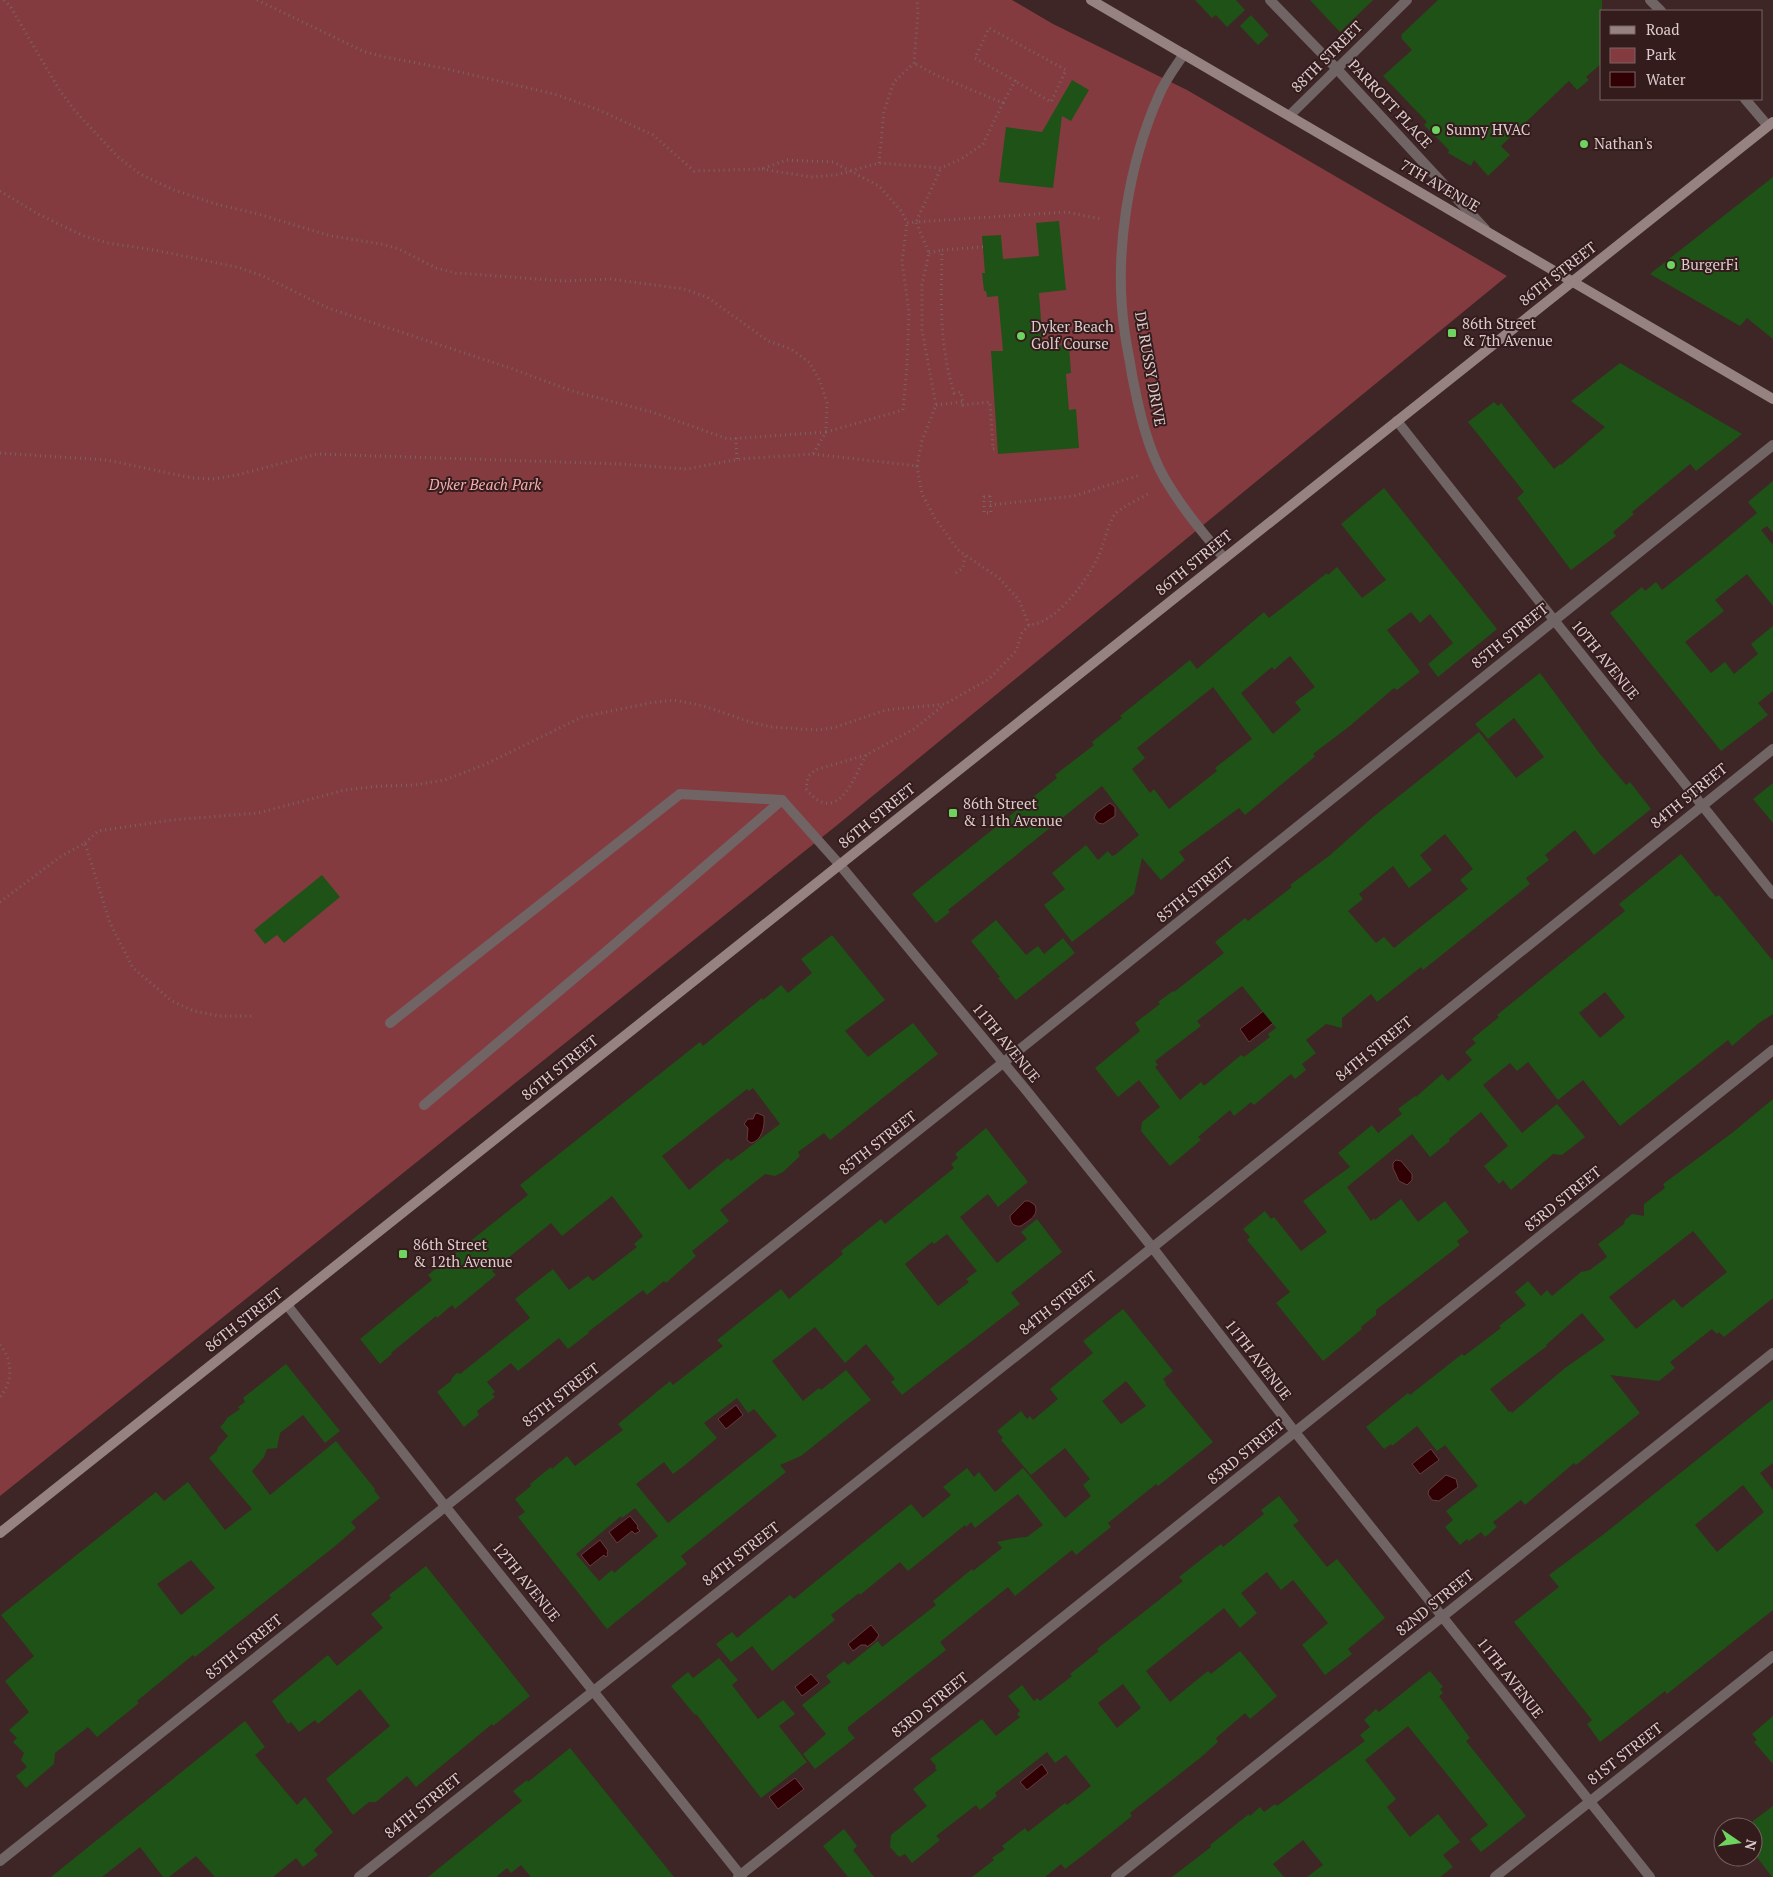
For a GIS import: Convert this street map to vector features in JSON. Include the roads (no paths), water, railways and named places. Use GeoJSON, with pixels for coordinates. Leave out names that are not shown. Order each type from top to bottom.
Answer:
{"type":"FeatureCollection","features":[{"type":"Feature","properties":{"kind":"main road","name":"7TH AVENUE"},"geometry":{"type":"LineString","coordinates":[[1091,0],[1773,399]]}},
{"type":"Feature","properties":{"kind":"main road","name":"86TH STREET"},"geometry":{"type":"LineString","coordinates":[[0,1533],[1770,124]]}},
{"type":"Feature","properties":{"kind":"street","name":"PARROTT PLACE"},"geometry":{"type":"LineString","coordinates":[[1270,0],[1336,68],[1485,230]]}},
{"type":"Feature","properties":{"kind":"street","name":"88TH STREET"},"geometry":{"type":"LineString","coordinates":[[1290,115],[1407,0]]}},
{"type":"Feature","properties":{"kind":"street"},"geometry":{"type":"LineString","coordinates":[[1650,0],[1660,10]]}},
{"type":"Feature","properties":{"kind":"street","name":"DE RUSSY DRIVE"},"geometry":{"type":"LineString","coordinates":[[1184,54],[1160,92],[1144,133],[1132,179],[1123,232],[1122,288],[1124,332],[1135,393],[1147,438],[1165,478],[1191,518],[1224,558]]}},
{"type":"Feature","properties":{"kind":"street"},"geometry":{"type":"LineString","coordinates":[[1746,100],[1770,124]]}},
{"type":"Feature","properties":{"kind":"street","name":"10TH AVENUE"},"geometry":{"type":"LineString","coordinates":[[1397,421],[1773,894]]}},
{"type":"Feature","properties":{"kind":"street","name":"85TH STREET"},"geometry":{"type":"LineString","coordinates":[[0,1861],[1004,1062],[1773,445]]}},
{"type":"Feature","properties":{"kind":"street","name":"84TH STREET"},"geometry":{"type":"LineString","coordinates":[[359,1877],[1152,1247],[1773,748]]}},
{"type":"Feature","properties":{"kind":"street"},"geometry":{"type":"LineString","coordinates":[[390,1022],[680,794],[782,800]]}},
{"type":"Feature","properties":{"kind":"street"},"geometry":{"type":"LineString","coordinates":[[424,1105],[782,800]]}},
{"type":"Feature","properties":{"kind":"street","name":"11TH AVENUE"},"geometry":{"type":"LineString","coordinates":[[782,800],[840,865],[1004,1062],[1152,1247],[1295,1432],[1650,1877]]}},
{"type":"Feature","properties":{"kind":"street","name":"83RD STREET"},"geometry":{"type":"LineString","coordinates":[[741,1876],[1773,1050]]}},
{"type":"Feature","properties":{"kind":"street","name":"12TH AVENUE"},"geometry":{"type":"LineString","coordinates":[[287,1305],[741,1876]]}},
{"type":"Feature","properties":{"kind":"street","name":"82ND STREET"},"geometry":{"type":"LineString","coordinates":[[1116,1877],[1773,1353]]}},
{"type":"Feature","properties":{"kind":"street","name":"81ST STREET"},"geometry":{"type":"LineString","coordinates":[[1495,1877],[1773,1656]]}},
{"type":"Feature","properties":{"kind":"water"},"geometry":{"type":"Polygon","coordinates":[[[1110,803],[1115,807],[1115,816],[1103,824],[1098,823],[1094,818],[1096,813],[1110,803]]]}},
{"type":"Feature","properties":{"kind":"water"},"geometry":{"type":"Polygon","coordinates":[[[1266,1009],[1276,1021],[1249,1042],[1240,1029],[1266,1009]]]}},
{"type":"Feature","properties":{"kind":"water"},"geometry":{"type":"Polygon","coordinates":[[[757,1113],[764,1116],[764,1124],[758,1139],[751,1143],[747,1140],[748,1128],[744,1124],[748,1119],[753,1119],[757,1113]]]}},
{"type":"Feature","properties":{"kind":"water"},"geometry":{"type":"Polygon","coordinates":[[[1396,1160],[1401,1161],[1412,1174],[1412,1180],[1407,1185],[1399,1181],[1393,1168],[1393,1163],[1396,1160]]]}},
{"type":"Feature","properties":{"kind":"water"},"geometry":{"type":"Polygon","coordinates":[[[1025,1201],[1035,1205],[1036,1212],[1030,1220],[1021,1226],[1014,1225],[1010,1216],[1025,1201]]]}},
{"type":"Feature","properties":{"kind":"water"},"geometry":{"type":"Polygon","coordinates":[[[736,1405],[743,1415],[726,1429],[718,1419],[736,1405]]]}},
{"type":"Feature","properties":{"kind":"water"},"geometry":{"type":"Polygon","coordinates":[[[1431,1449],[1439,1460],[1420,1474],[1412,1464],[1431,1449]]]}},
{"type":"Feature","properties":{"kind":"water"},"geometry":{"type":"Polygon","coordinates":[[[1446,1475],[1456,1479],[1458,1487],[1439,1501],[1432,1500],[1428,1494],[1429,1490],[1446,1475]]]}},
{"type":"Feature","properties":{"kind":"water"},"geometry":{"type":"Polygon","coordinates":[[[630,1516],[640,1531],[635,1534],[632,1531],[617,1543],[609,1532],[630,1516]]]}},
{"type":"Feature","properties":{"kind":"water"},"geometry":{"type":"Polygon","coordinates":[[[600,1540],[608,1551],[608,1555],[606,1557],[604,1555],[590,1566],[581,1555],[600,1540]]]}},
{"type":"Feature","properties":{"kind":"water"},"geometry":{"type":"Polygon","coordinates":[[[871,1625],[879,1635],[875,1641],[867,1647],[866,1645],[861,1645],[853,1651],[848,1644],[871,1625]]]}},
{"type":"Feature","properties":{"kind":"water"},"geometry":{"type":"Polygon","coordinates":[[[811,1674],[819,1683],[802,1696],[795,1687],[811,1674]]]}},
{"type":"Feature","properties":{"kind":"water"},"geometry":{"type":"Polygon","coordinates":[[[1042,1764],[1048,1773],[1027,1790],[1020,1782],[1042,1764]]]}},
{"type":"Feature","properties":{"kind":"water"},"geometry":{"type":"Polygon","coordinates":[[[795,1778],[804,1789],[778,1809],[769,1797],[795,1778]]]}},
{"type":"Feature","properties":{"kind":"place","name":"Sunny HVAC"},"geometry":{"type":"Point","coordinates":[1436,130]}},
{"type":"Feature","properties":{"kind":"place","name":"Nathan's"},"geometry":{"type":"Point","coordinates":[1584,144]}},
{"type":"Feature","properties":{"kind":"place","name":"BurgerFi"},"geometry":{"type":"Point","coordinates":[1671,265]}},
{"type":"Feature","properties":{"kind":"place","name":"86th Street & 7th Avenue"},"geometry":{"type":"Point","coordinates":[1452,333]}},
{"type":"Feature","properties":{"kind":"place","name":"Dyker Beach Golf Course"},"geometry":{"type":"Point","coordinates":[1021,336]}},
{"type":"Feature","properties":{"kind":"place","name":"86th Street & 11th Avenue"},"geometry":{"type":"Point","coordinates":[953,813]}},
{"type":"Feature","properties":{"kind":"place","name":"86th Street & 12th Avenue"},"geometry":{"type":"Point","coordinates":[403,1254]}},
{"type":"Feature","properties":{"kind":"park label","name":"Dyker Beach Park"},"geometry":{"type":"Point","coordinates":[485,485]}}]}
